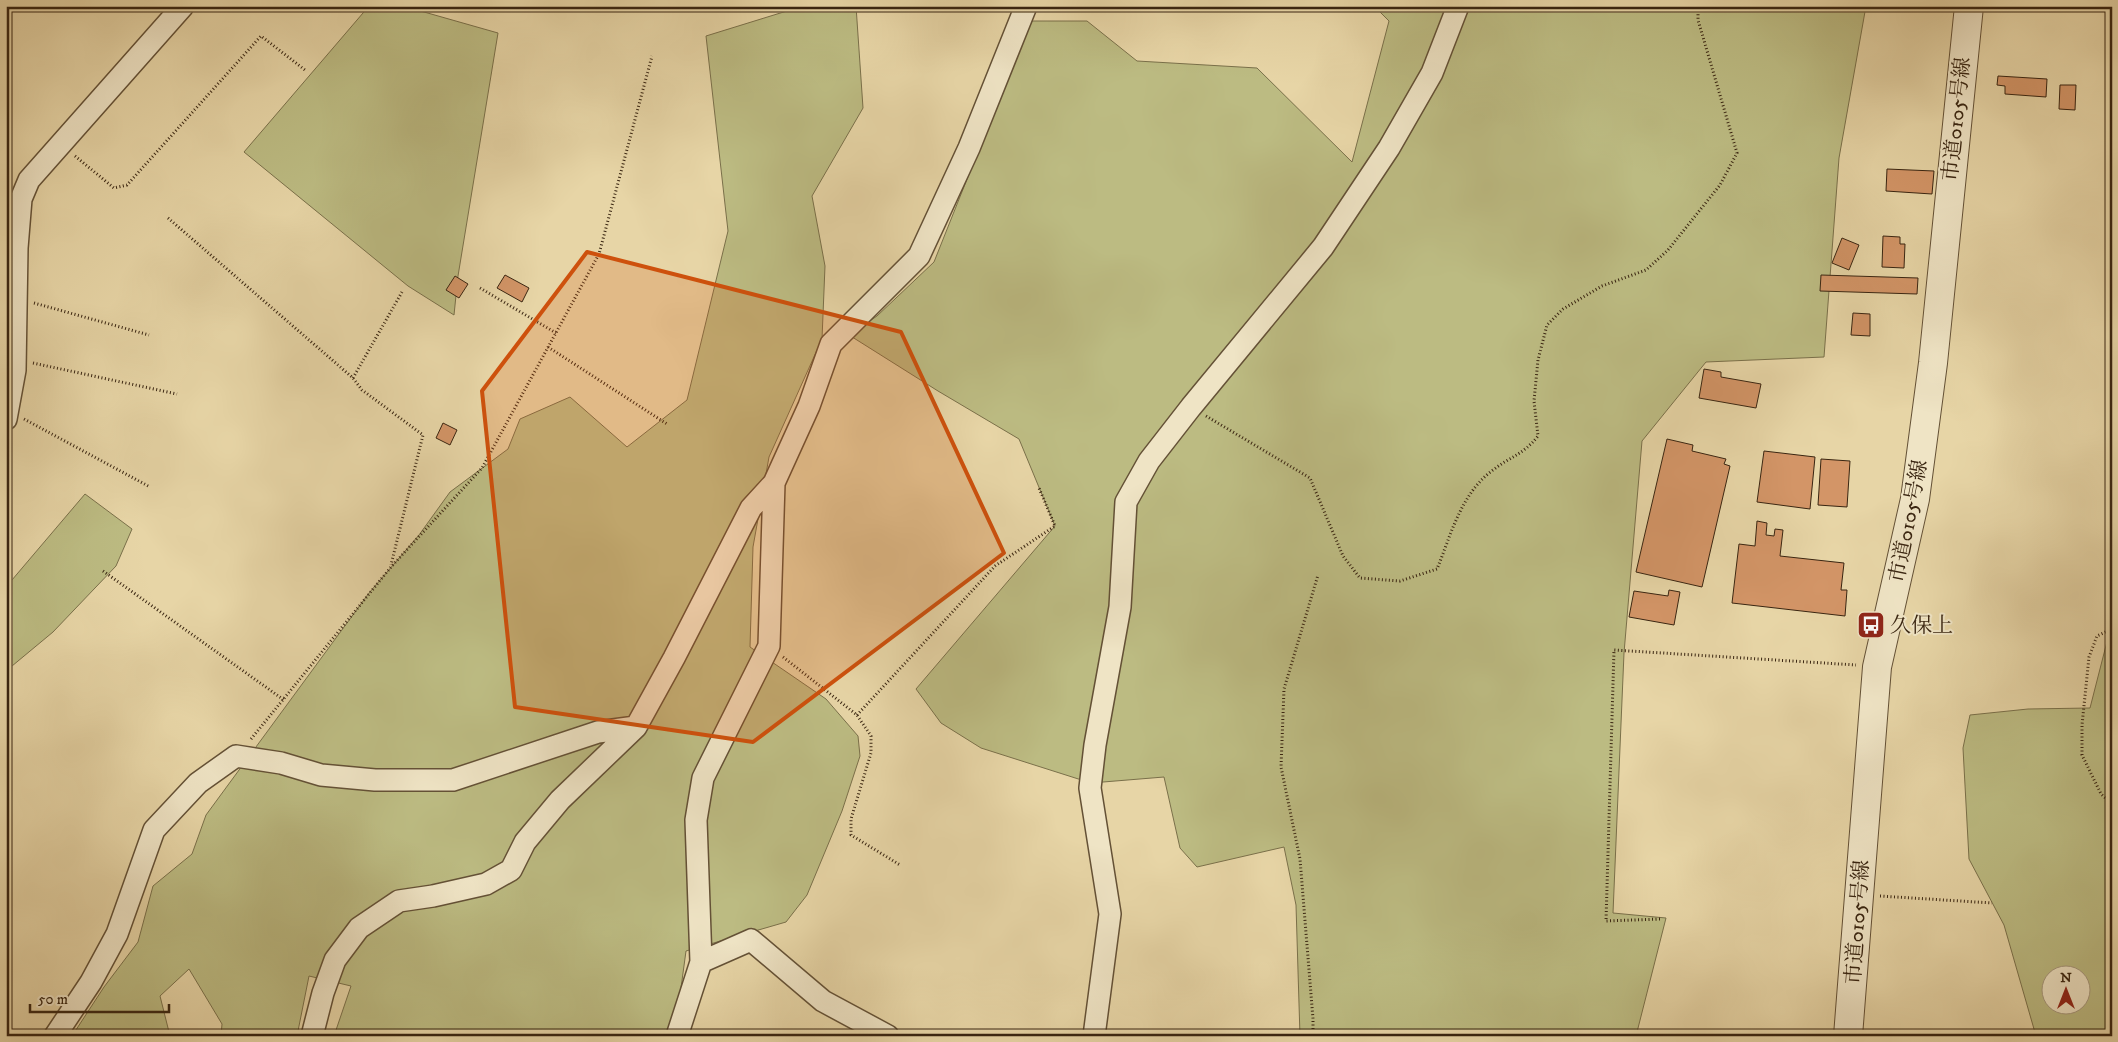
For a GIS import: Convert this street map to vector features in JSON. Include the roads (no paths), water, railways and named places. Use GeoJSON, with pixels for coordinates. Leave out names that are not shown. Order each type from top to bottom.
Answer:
{"type":"FeatureCollection","features":[{"type":"Feature","properties":{"kind":"street"},"geometry":{"type":"LineString","coordinates":[[7,415],[15,359],[21,200],[30,180],[183,6]]}},
{"type":"Feature","properties":{"kind":"street"},"geometry":{"type":"LineString","coordinates":[[312,1036],[323,993],[335,960],[359,928],[399,901],[433,896],[486,884],[511,870],[524,842],[560,800],[636,726],[674,658],[751,508],[774,483],[809,406],[832,344],[919,256],[969,148],[1026,6]]}},
{"type":"Feature","properties":{"kind":"street"},"geometry":{"type":"LineString","coordinates":[[1094,1036],[1110,914],[1090,788],[1095,745],[1120,607],[1126,502],[1149,462],[1191,407],[1323,248],[1389,148],[1432,73],[1458,6]]}},
{"type":"Feature","properties":{"kind":"street","name":"市道0105号線"},"geometry":{"type":"LineString","coordinates":[[1848,1036],[1877,667],[1915,499],[1933,363],[1969,6]]}},
{"type":"Feature","properties":{"kind":"street"},"geometry":{"type":"LineString","coordinates":[[676,1036],[701,962],[696,820],[703,778],[769,646],[774,483]]}},
{"type":"Feature","properties":{"kind":"street"},"geometry":{"type":"LineString","coordinates":[[55,1036],[91,982],[117,934],[154,830],[198,783],[236,756],[280,763],[322,775],[375,780],[453,780],[598,732],[636,726]]}},
{"type":"Feature","properties":{"kind":"street"},"geometry":{"type":"LineString","coordinates":[[701,962],[751,940],[823,1001],[888,1036]]}},
{"type":"Feature","properties":{"kind":"place","name":"久保上"},"geometry":{"type":"Point","coordinates":[1871,625]}}]}
